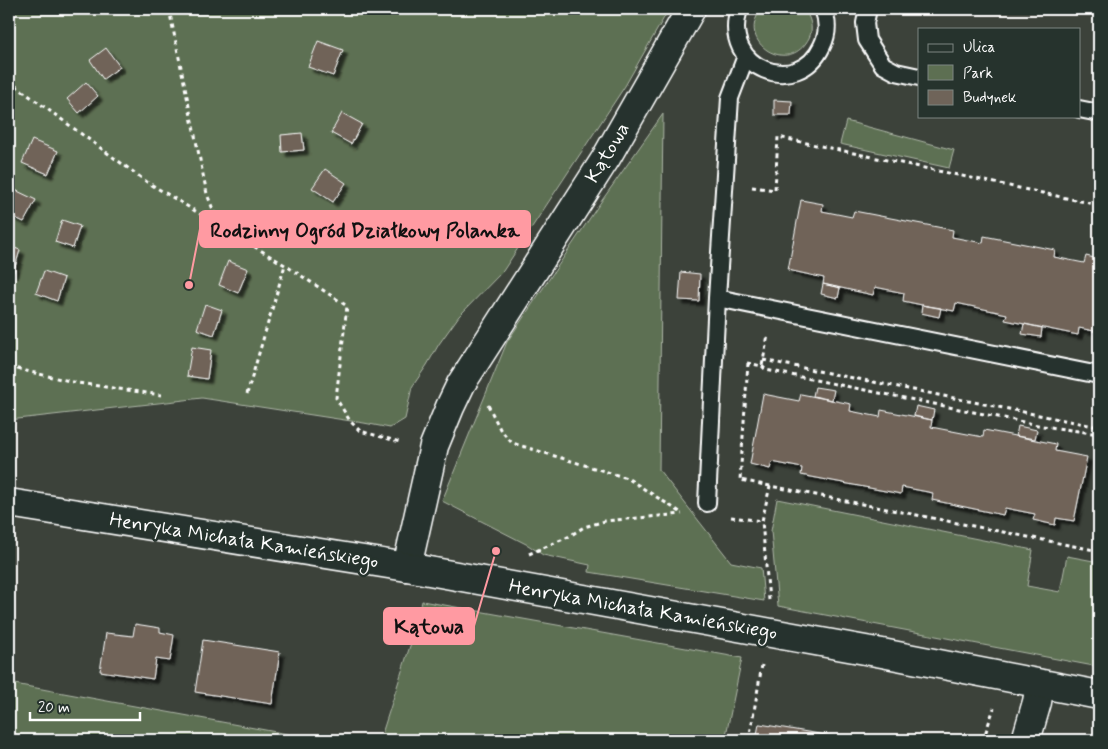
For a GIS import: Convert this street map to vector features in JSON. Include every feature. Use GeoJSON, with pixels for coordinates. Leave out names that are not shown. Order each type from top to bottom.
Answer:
{"type":"FeatureCollection","features":[{"type":"Feature","properties":{"kind":"street","name":"Kątowa"},"geometry":{"type":"LineString","coordinates":[[407,567],[434,446],[461,384],[606,158],[691,9]]}},
{"type":"Feature","properties":{"kind":"street","name":"Henryka Michała Kamieńskiego"},"geometry":{"type":"LineString","coordinates":[[9,503],[407,567],[882,653],[1099,695]]}},
{"type":"Feature","properties":{"kind":"street"},"geometry":{"type":"LineString","coordinates":[[1026,740],[1040,684]]}},
{"type":"Feature","properties":{"kind":"lane"},"geometry":{"type":"LineString","coordinates":[[740,9],[735,22],[736,37],[742,51],[752,63],[764,70],[779,73],[794,72],[808,65],[818,54],[825,40],[827,26],[823,9]]}},
{"type":"Feature","properties":{"kind":"lane"},"geometry":{"type":"LineString","coordinates":[[868,9],[865,23],[867,40],[883,65],[896,72],[918,77]]}},
{"type":"Feature","properties":{"kind":"lane"},"geometry":{"type":"LineString","coordinates":[[707,504],[717,298],[730,98],[746,56]]}},
{"type":"Feature","properties":{"kind":"lane"},"geometry":{"type":"LineString","coordinates":[[1080,109],[1099,113]]}},
{"type":"Feature","properties":{"kind":"lane"},"geometry":{"type":"LineString","coordinates":[[717,298],[1099,375]]}},
{"type":"Feature","properties":{"kind":"path"},"geometry":{"type":"LineString","coordinates":[[168,9],[207,194],[219,226]]}},
{"type":"Feature","properties":{"kind":"path"},"geometry":{"type":"LineString","coordinates":[[9,81],[147,182],[285,265],[347,306],[336,398],[350,420],[360,431],[402,443],[434,446]]}},
{"type":"Feature","properties":{"kind":"path"},"geometry":{"type":"LineString","coordinates":[[724,184],[775,190],[778,136],[1099,205]]}},
{"type":"Feature","properties":{"kind":"path"},"geometry":{"type":"LineString","coordinates":[[247,394],[285,265]]}},
{"type":"Feature","properties":{"kind":"path"},"geometry":{"type":"LineString","coordinates":[[762,366],[773,309]]}},
{"type":"Feature","properties":{"kind":"path"},"geometry":{"type":"LineString","coordinates":[[714,359],[748,363],[762,366],[766,370],[1043,426],[1099,434]]}},
{"type":"Feature","properties":{"kind":"path"},"geometry":{"type":"LineString","coordinates":[[763,360],[1099,427]]}},
{"type":"Feature","properties":{"kind":"path"},"geometry":{"type":"LineString","coordinates":[[748,363],[740,480],[1099,551]]}},
{"type":"Feature","properties":{"kind":"path"},"geometry":{"type":"LineString","coordinates":[[9,367],[78,383],[161,395]]}},
{"type":"Feature","properties":{"kind":"path"},"geometry":{"type":"LineString","coordinates":[[461,384],[488,406],[500,429],[512,443],[627,478],[683,514],[605,522],[584,527],[568,537],[528,554],[527,560]]}},
{"type":"Feature","properties":{"kind":"path"},"geometry":{"type":"LineString","coordinates":[[769,600],[762,521],[770,486]]}},
{"type":"Feature","properties":{"kind":"path"},"geometry":{"type":"LineString","coordinates":[[728,517],[762,521]]}},
{"type":"Feature","properties":{"kind":"path"},"geometry":{"type":"LineString","coordinates":[[749,740],[759,687]]}},
{"type":"Feature","properties":{"kind":"path"},"geometry":{"type":"LineString","coordinates":[[984,740],[997,700]]}},
{"type":"Feature","properties":{"kind":"green space"},"geometry":{"type":"Polygon","coordinates":[[[9,9],[669,9],[625,86],[503,271],[459,316],[439,344],[412,387],[405,419],[390,428],[202,398],[9,420],[9,9]]]}},
{"type":"Feature","properties":{"kind":"green space"},"geometry":{"type":"Polygon","coordinates":[[[762,9],[804,9],[810,19],[811,30],[809,38],[800,50],[789,55],[778,55],[767,50],[759,42],[755,32],[755,21],[762,9]]]}},
{"type":"Feature","properties":{"kind":"green space"},"geometry":{"type":"Polygon","coordinates":[[[663,114],[659,470],[731,562],[761,568],[764,601],[589,572],[590,565],[543,555],[528,545],[442,501],[507,342],[598,206],[663,114]]]}},
{"type":"Feature","properties":{"kind":"green space"},"geometry":{"type":"Polygon","coordinates":[[[846,121],[954,150],[949,168],[840,144],[846,121]]]}},
{"type":"Feature","properties":{"kind":"green space"},"geometry":{"type":"Polygon","coordinates":[[[777,499],[1033,550],[1027,586],[1060,592],[1067,556],[1099,562],[1099,667],[778,606],[771,531],[777,499]]]}},
{"type":"Feature","properties":{"kind":"green space"},"geometry":{"type":"Polygon","coordinates":[[[422,601],[742,658],[725,740],[380,740],[417,624],[422,601]]]}},
{"type":"Feature","properties":{"kind":"green space"},"geometry":{"type":"Polygon","coordinates":[[[9,683],[287,734],[321,740],[9,740],[9,683]]]}},
{"type":"Feature","properties":{"kind":"building"},"geometry":{"type":"Polygon","coordinates":[[[1095,9],[1099,9],[1099,16],[1094,15],[1095,9]]]}},
{"type":"Feature","properties":{"kind":"building"},"geometry":{"type":"Polygon","coordinates":[[[318,41],[343,50],[333,76],[308,67],[318,41]]]}},
{"type":"Feature","properties":{"kind":"building"},"geometry":{"type":"Polygon","coordinates":[[[106,48],[120,67],[103,79],[90,60],[106,48]]]}},
{"type":"Feature","properties":{"kind":"building"},"geometry":{"type":"Polygon","coordinates":[[[86,82],[98,96],[79,113],[67,99],[86,82]]]}},
{"type":"Feature","properties":{"kind":"building"},"geometry":{"type":"Polygon","coordinates":[[[774,100],[792,101],[791,115],[774,115],[774,100]]]}},
{"type":"Feature","properties":{"kind":"building"},"geometry":{"type":"Polygon","coordinates":[[[342,113],[362,124],[351,144],[331,133],[342,113]]]}},
{"type":"Feature","properties":{"kind":"building"},"geometry":{"type":"Polygon","coordinates":[[[302,133],[304,150],[282,152],[281,135],[302,133]]]}},
{"type":"Feature","properties":{"kind":"building"},"geometry":{"type":"Polygon","coordinates":[[[32,140],[58,151],[48,174],[22,163],[32,140]]]}},
{"type":"Feature","properties":{"kind":"building"},"geometry":{"type":"Polygon","coordinates":[[[325,169],[346,183],[333,202],[312,188],[325,169]]]}},
{"type":"Feature","properties":{"kind":"building"},"geometry":{"type":"Polygon","coordinates":[[[11,188],[36,200],[24,222],[9,215],[9,192],[11,188]]]}},
{"type":"Feature","properties":{"kind":"building"},"geometry":{"type":"Polygon","coordinates":[[[801,200],[823,204],[822,211],[852,217],[854,211],[953,230],[952,237],[983,243],[984,236],[1055,250],[1054,257],[1084,263],[1086,256],[1099,259],[1099,332],[1079,328],[1078,335],[1005,320],[1007,314],[956,303],[954,311],[922,305],[903,301],[904,293],[875,287],[873,295],[823,284],[824,278],[788,270],[801,200]]]}},
{"type":"Feature","properties":{"kind":"building"},"geometry":{"type":"Polygon","coordinates":[[[62,220],[80,226],[73,248],[55,242],[62,220]]]}},
{"type":"Feature","properties":{"kind":"building"},"geometry":{"type":"Polygon","coordinates":[[[9,246],[20,250],[13,274],[9,272],[9,246]]]}},
{"type":"Feature","properties":{"kind":"building"},"geometry":{"type":"Polygon","coordinates":[[[228,261],[248,269],[238,293],[219,285],[228,261]]]}},
{"type":"Feature","properties":{"kind":"building"},"geometry":{"type":"Polygon","coordinates":[[[44,271],[64,278],[57,301],[36,293],[44,271]]]}},
{"type":"Feature","properties":{"kind":"building"},"geometry":{"type":"Polygon","coordinates":[[[681,272],[700,274],[699,301],[679,300],[681,272]]]}},
{"type":"Feature","properties":{"kind":"building"},"geometry":{"type":"Polygon","coordinates":[[[823,284],[840,288],[838,298],[821,294],[823,284]]]}},
{"type":"Feature","properties":{"kind":"building"},"geometry":{"type":"Polygon","coordinates":[[[205,304],[222,310],[214,335],[197,329],[205,304]]]}},
{"type":"Feature","properties":{"kind":"building"},"geometry":{"type":"Polygon","coordinates":[[[922,305],[941,308],[939,317],[921,313],[922,305]]]}},
{"type":"Feature","properties":{"kind":"building"},"geometry":{"type":"Polygon","coordinates":[[[1024,324],[1042,328],[1041,337],[1022,334],[1024,324]]]}},
{"type":"Feature","properties":{"kind":"building"},"geometry":{"type":"Polygon","coordinates":[[[192,347],[211,350],[207,379],[187,376],[192,347]]]}},
{"type":"Feature","properties":{"kind":"building"},"geometry":{"type":"Polygon","coordinates":[[[815,387],[834,390],[832,400],[813,396],[815,387]]]}},
{"type":"Feature","properties":{"kind":"building"},"geometry":{"type":"Polygon","coordinates":[[[763,394],[799,401],[801,394],[851,404],[850,411],[880,417],[881,410],[932,420],[931,427],[983,437],[984,430],[1056,444],[1055,451],[1087,457],[1074,521],[1056,518],[1055,525],[1033,520],[1035,514],[1005,508],[1003,515],[932,500],[933,493],[902,487],[901,494],[801,475],[802,468],[772,462],[770,469],[750,464],[763,394]]]}},
{"type":"Feature","properties":{"kind":"building"},"geometry":{"type":"Polygon","coordinates":[[[916,406],[934,410],[932,420],[914,416],[916,406]]]}},
{"type":"Feature","properties":{"kind":"building"},"geometry":{"type":"Polygon","coordinates":[[[1018,426],[1037,430],[1035,439],[1016,436],[1018,426]]]}},
{"type":"Feature","properties":{"kind":"building"},"geometry":{"type":"Polygon","coordinates":[[[135,624],[160,628],[160,632],[174,635],[170,661],[156,659],[153,679],[100,671],[106,633],[133,636],[135,624]]]}},
{"type":"Feature","properties":{"kind":"building"},"geometry":{"type":"Polygon","coordinates":[[[203,640],[280,652],[272,704],[195,692],[203,640]]]}},
{"type":"Feature","properties":{"kind":"building"},"geometry":{"type":"Polygon","coordinates":[[[760,724],[855,740],[756,740],[760,724]]]}},
{"type":"Feature","properties":{"kind":"place","name":"Rodzinny Ogród Działkowy Polanka"},"geometry":{"type":"Point","coordinates":[189,285]}},
{"type":"Feature","properties":{"kind":"place","name":"Kątowa"},"geometry":{"type":"Point","coordinates":[496,551]}}]}
